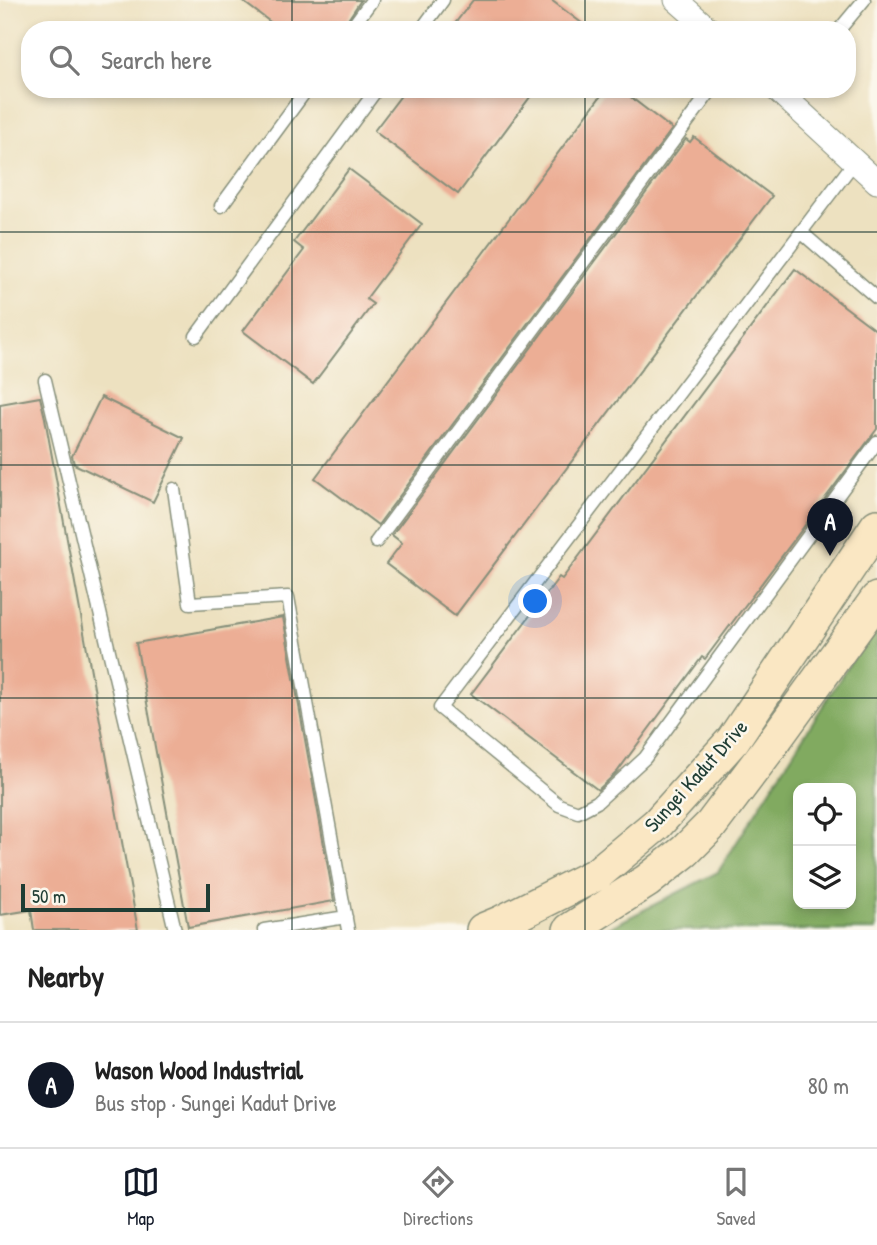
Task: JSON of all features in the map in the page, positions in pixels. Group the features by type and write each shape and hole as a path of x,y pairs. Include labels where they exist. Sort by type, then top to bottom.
{"main road":[{"name":"Sungei Kadut Drive","path":"483,930 597,874 657,824 733,740 877,526"},
{"name":"Sungei Kadut Drive","path":"570,930 647,881 685,851 711,825 877,599"}],"street":[{"path":"676,0 700,21"},
{"path":"789,98 877,182"}],"lane":[{"path":"357,21 372,0"},
{"path":"428,21 443,0"},
{"path":"846,21 863,0"},
{"path":"221,206 300,98"},
{"path":"196,336 370,98"},
{"path":"376,542 705,98"},
{"path":"855,161 440,708 559,806 578,812 597,802 645,758 877,442"},
{"path":"801,232 877,298"},
{"path":"45,380 175,930"},
{"path":"174,489 190,603 288,597 347,924 264,930"}],"green space":[{"path":"877,620 876,930 605,930 718,872"}],"building":[{"path":"241,0 361,0 347,21 269,21"},
{"path":"473,0 551,0 579,21 457,21"},
{"path":"399,98 529,98 458,194 374,131"},
{"path":"599,98 632,98 672,129 378,525 315,478"},
{"path":"694,137 772,196 455,616 386,564 402,543 392,535 686,139 690,142"},
{"path":"349,169 422,224 366,299 373,304 313,384 243,331 304,250 294,242"},
{"path":"795,269 877,331 877,429 705,659 702,657 617,772 598,790 471,694 559,577 562,579"},
{"path":"40,397 138,930 34,930 31,910 0,915 0,404"},
{"path":"101,397 184,438 153,502 74,464 72,456"},
{"path":"283,617 334,901 188,927 136,643"}],"place":[{"name":"Wason Wood Industrial","path":"830,556"}]}
